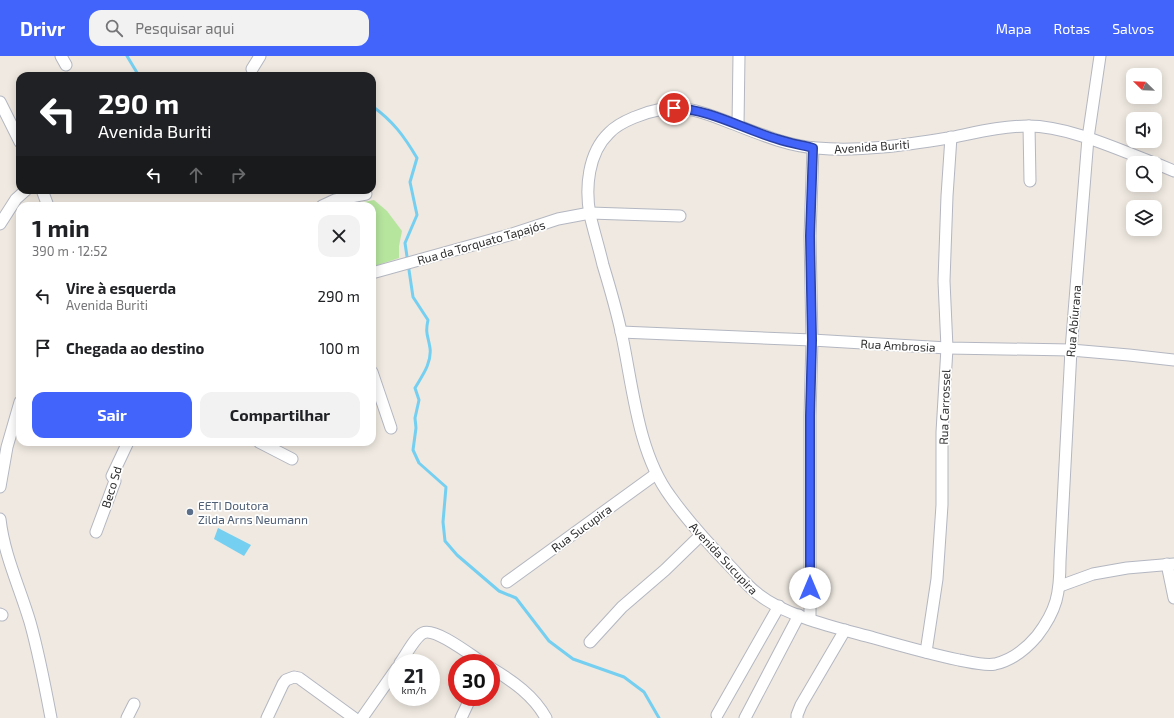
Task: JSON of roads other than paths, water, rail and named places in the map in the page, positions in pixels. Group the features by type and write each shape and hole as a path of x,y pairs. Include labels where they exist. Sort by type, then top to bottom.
{"street":[{"path":"252,69 260,56"},
{"path":"738,56 738,125"},
{"name":"Rua Abíurana","path":"1060,586 1071,350 1088,138 1100,56"},
{"path":"0,102 16,134"},
{"name":"Avenida Buriti","path":"590,213 588,181 591,164 598,147 607,134 624,122 661,109 686,108 778,140 813,148 838,149 893,146 978,132 1029,126 1064,131 1088,138 1136,156"},
{"path":"1029,126 1030,181"},
{"name":"Rua Carrossel","path":"926,652 937,579 942,505 942,432 947,348 944,281 951,137"},
{"path":"810,619 810,416 812,340 810,236 813,148"},
{"name":"Avenida Buriti","path":"1162,166 1174,171"},
{"path":"0,224 16,199 22,194"},
{"path":"331,202 366,194"},
{"name":"Rua da Torquato Tapajós","path":"376,272 403,263 474,245 558,219 590,213 680,216"},
{"name":"Avenida Sucupira","path":"590,213 621,332 646,447 656,474 669,495 701,535 759,595 799,615 845,630 926,652 970,662 992,665 1011,659 1025,649 1046,623 1055,608 1060,586"},
{"name":"Rua Ambrosia","path":"621,332 812,340 947,348 1071,350 1174,360"},
{"path":"376,384 391,428"},
{"path":"0,487 7,447 16,416"},
{"name":"Beco Sd","path":"96,532 115,481 112,476 126,446"},
{"path":"267,446 292,459"},
{"name":"Rua Sucupira","path":"506,582 656,474"},
{"path":"0,519 2,536 30,622 51,718"},
{"path":"590,642 622,607 665,570 701,535"},
{"path":"1060,586 1093,574 1127,568 1170,564 1174,598"},
{"path":"717,715 779,606"},
{"path":"745,718 799,615"},
{"path":"798,718 797,715 801,706 845,630"},
{"path":"406,654 418,638 424,633 433,633 441,636 469,654"},
{"path":"500,674 535,701 546,718"},
{"path":"267,718 283,684 286,680 294,677 299,678 354,718"},
{"path":"362,718 388,681"},
{"path":"128,718 134,704"},
{"path":"461,718 467,706"}],"water":[{"path":"218,528 251,545 244,556 214,539"}],"waterway":[{"path":"127,56 137,72"},
{"path":"376,109 398,129 417,158 410,182 417,215 405,243 413,297 428,320 427,332 430,354 426,369 415,388 419,400 415,418 416,428 413,450 419,463 446,487 443,522 445,541 457,555 499,591 516,598 549,641 573,659 624,677 644,692 659,718"}],"place":[{"name":"EETI Doutora Zilda Arns Neumann","path":"190,512"}]}
